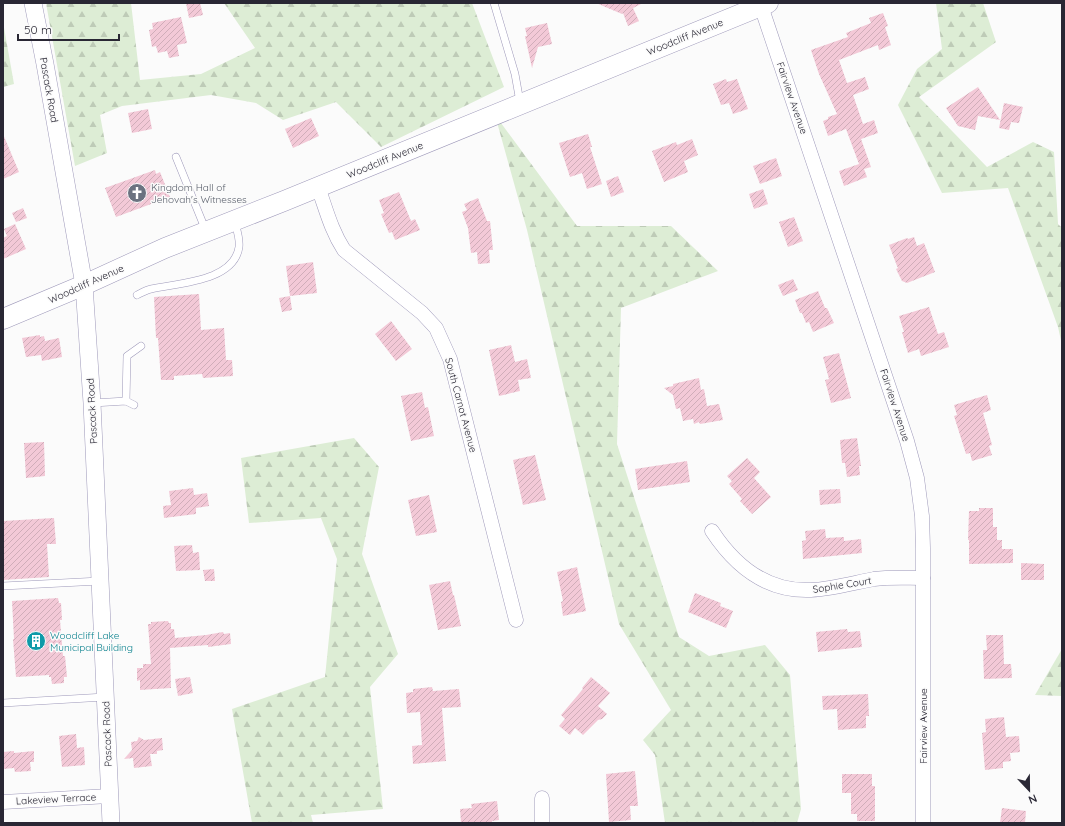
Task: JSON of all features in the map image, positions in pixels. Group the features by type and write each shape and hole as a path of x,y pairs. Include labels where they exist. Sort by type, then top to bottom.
{"main road":[{"name":"Woodcliff Avenue","path":"3,319 84,285 165,248 765,4"}],"street":[{"name":"Pascack Road","path":"33,3 84,285 92,403 111,823"},
{"name":"Fairview Avenue","path":"765,4 907,441 917,478 922,516 923,548 923,823"},
{"name":"South Carnot Avenue","path":"318,187 336,238 344,250 422,313 436,328 450,358 516,620"},
{"name":"Sophie Court","path":"712,531 720,543 744,569 759,579 776,586 793,590 811,590 894,577 923,578"},
{"name":"Lakeview Terrace","path":"3,802 109,796"},
{"path":"542,798 542,823"}],"lane":[{"path":"494,3 515,74 521,104"},
{"path":"176,157 206,232"},
{"path":"137,295 150,289 203,279 225,268 235,258 239,247 234,221"},
{"path":"126,401 127,356 141,346"},
{"path":"92,403 126,401 134,405"},
{"path":"3,586 100,581"},
{"path":"3,703 105,697"}],"green space":[{"path":"46,3 131,3 140,80 201,74 255,48 224,3 472,3 504,87 381,147 336,102 283,120 256,103 211,95 122,106 100,115 107,153 75,166"},
{"path":"936,3 983,3 996,42 919,97 987,167 1033,142 1054,152 1058,224 1062,228 1062,345 1058,327 1008,188 942,193 898,105 917,69 942,49"},
{"path":"3,22 14,84 3,87"},
{"path":"495,115 577,226 671,226 718,271 621,308 617,444 679,637 709,656 765,645 790,675 801,809 797,823 665,823 655,755 643,740 671,710 619,624 527,230"},
{"path":"354,438 379,467 362,554 398,654 370,687 383,809 311,815 313,823 252,823 232,709 325,677 337,559 321,518 249,523 241,458"},
{"path":"1062,649 1062,696 1035,695"}],"building":[{"path":"186,3 200,3 203,15 189,18"},
{"path":"596,3 643,3 633,8 639,21 628,26 623,13 622,14"},
{"path":"883,13 888,26 885,27 891,45 879,50 878,45 839,60 847,83 865,77 869,89 853,95 863,124 874,120 878,133 861,139 871,167 864,169 867,177 844,186 839,171 859,164 846,129 828,136 823,121 828,119 828,117 837,114 819,74 811,50 848,37 846,33 871,23 869,18"},
{"path":"181,17 187,43 177,45 179,56 169,58 167,51 158,53 156,46 152,47 149,30 153,29 152,23"},
{"path":"547,23 552,44 538,47 532,68 525,36 527,36 525,28"},
{"path":"726,79 727,82 737,79 748,109 733,114 729,103 721,105 713,84"},
{"path":"978,87 1000,120 978,116 975,130 958,126 946,108"},
{"path":"1004,103 1023,107 1019,123 1011,122 1009,130 999,128"},
{"path":"148,109 152,129 132,133 128,113"},
{"path":"311,118 319,136 293,148 285,129"},
{"path":"3,134 19,172 3,179"},
{"path":"588,134 592,147 590,147 602,184 587,189 582,173 570,177 559,143"},
{"path":"692,139 698,155 684,161 688,172 664,182 652,151 676,142 677,145"},
{"path":"776,158 782,176 760,184 753,166"},
{"name":"Kingdom Hall of Jehovah's Witnesses","path":"155,170 156,174 160,172 170,197 116,217 105,188"},
{"path":"618,176 624,192 611,197 606,181"},
{"path":"763,189 768,204 754,209 749,194"},
{"path":"399,192 411,221 415,219 420,230 395,240 392,232 389,233 381,214 384,213 379,200"},
{"path":"478,198 487,221 490,221 493,250 489,250 490,263 478,264 477,252 471,253 468,228 462,212 467,210 464,204"},
{"path":"23,208 27,218 16,222 12,213"},
{"path":"794,217 803,241 788,247 779,222"},
{"path":"15,224 26,249 3,259 3,238 7,236 4,229"},
{"path":"914,237 917,246 924,243 935,272 907,283 902,281 896,269 898,268 889,245"},
{"path":"313,262 317,293 290,296 286,266"},
{"path":"793,279 798,290 783,296 778,285"},
{"path":"818,291 825,308 827,308 834,323 813,332 809,322 806,323 802,313 800,313 795,300"},
{"path":"199,294 201,330 224,328 226,360 232,360 233,376 203,378 202,374 174,376 174,380 161,380 158,338 156,338 154,297"},
{"path":"290,296 292,310 282,312 279,298"},
{"path":"929,307 938,334 944,332 949,347 921,356 919,349 908,353 899,316"},
{"path":"391,321 412,349 396,361 375,334"},
{"path":"40,335 40,337 44,336 45,341 59,338 62,357 42,361 41,355 26,357 22,338"},
{"path":"511,345 515,362 527,359 531,378 518,380 520,391 499,396 489,350"},
{"path":"839,353 851,398 831,403 825,380 829,379 823,357"},
{"path":"699,378 701,390 704,389 707,406 719,404 723,420 700,424 699,422 694,424 693,419 683,421 680,408 676,409 673,395 664,388 673,386 673,384"},
{"path":"422,392 425,408 428,407 434,436 411,441 401,396"},
{"path":"987,395 991,410 983,413 992,445 989,446 992,455 972,461 970,453 966,454 954,416 957,415 954,405"},
{"path":"857,438 861,466 859,466 860,475 847,477 845,463 842,463 840,440"},
{"path":"44,442 45,476 26,478 24,443"},
{"path":"535,455 546,500 523,505 513,460"},
{"path":"747,458 760,472 754,478 771,497 752,514 740,501 742,499 729,484 732,481 727,476"},
{"path":"687,461 690,482 638,490 635,469"},
{"path":"193,488 194,495 207,493 209,506 196,508 196,514 164,518 163,506 171,505 169,491"},
{"path":"840,489 841,503 820,505 819,490"},
{"path":"429,495 437,532 416,536 408,500"},
{"path":"979,508 993,508 993,527 997,527 997,540 1002,540 1002,549 1013,549 1013,563 969,564 969,511 979,511"},
{"path":"54,518 56,544 47,544 49,577 3,580 3,521"},
{"path":"825,529 826,538 844,537 844,541 861,539 862,553 803,559 802,541 806,540 805,531"},
{"path":"192,545 193,553 199,552 200,570 176,571 174,546"},
{"path":"1021,563 1044,564 1044,580 1021,580"},
{"path":"577,567 586,611 563,616 561,602 563,601 557,572"},
{"path":"214,569 215,581 205,581 203,570"},
{"path":"450,581 461,626 438,630 429,585"},
{"path":"695,593 721,603 720,606 733,611 726,628 688,612"},
{"name":"Woodcliff Lake Municipal Building","path":"58,598 59,603 61,603 62,620 60,620 63,656 65,656 67,677 64,677 64,683 52,684 51,677 49,677 49,675 16,677 12,601"},
{"path":"168,621 171,623 171,629 174,629 175,638 223,632 224,634 230,633 231,644 208,647 208,645 170,648 171,688 140,690 140,680 137,681 137,668 143,668 143,664 151,664 148,624 151,624 151,622"},
{"path":"847,629 848,632 860,631 862,647 818,652 816,632"},
{"path":"986,635 1003,635 1004,664 1011,664 1012,678 984,679 983,650 987,650"},
{"path":"190,677 193,693 178,696 175,679"},
{"path":"591,677 610,693 598,706 607,714 602,719 598,720 583,735 575,728 570,735 559,726 565,719 561,715"},
{"path":"432,687 433,691 459,689 461,707 442,708 446,761 413,764 412,746 422,745 420,712 407,713 406,693 413,692 413,689"},
{"path":"868,694 869,716 866,716 866,728 838,730 837,709 823,710 822,696"},
{"path":"1004,717 1006,737 1019,736 1020,752 1010,753 1011,761 1003,762 1003,768 985,770 982,733 986,732 985,719"},
{"path":"76,734 77,748 84,747 85,765 62,767 59,736"},
{"path":"139,737 144,740 162,738 163,750 157,751 157,754 150,754 152,766 134,768 133,758 124,759 132,750 131,742 137,741"},
{"path":"14,751 14,753 34,751 34,762 30,762 31,771 15,772 14,768 3,769 3,752"},
{"path":"635,771 638,806 630,806 631,820 609,822 606,774"},
{"path":"842,774 872,774 872,786 875,786 875,821 857,821 857,814 851,814 851,793 842,793"},
{"path":"497,801 499,820 492,821 492,823 461,823 460,809 472,808 471,804"},
{"path":"1002,808 1026,811 1025,823 1000,823"}],"place":[{"name":"Kingdom Hall of Jehovah's Witnesses","path":"137,193"},
{"name":"Woodcliff Lake Municipal Building","path":"36,641"}]}
